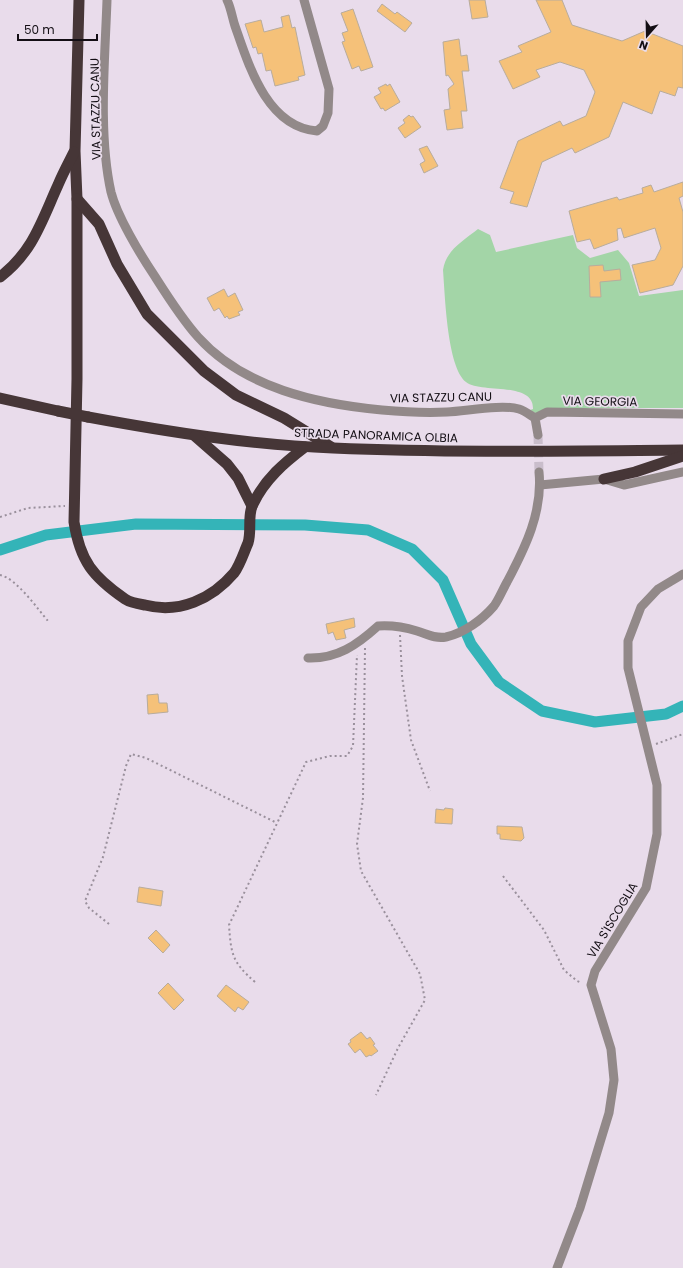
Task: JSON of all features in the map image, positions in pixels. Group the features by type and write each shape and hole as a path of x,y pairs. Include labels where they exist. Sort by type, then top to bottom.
{"highway":[{"path":"79,0 74,151 76,199 77,379 74,522 77,544 86,563 104,585 129,601 158,608 187,606 214,593 235,572 248,541 251,511 265,483 278,468 305,446"},
{"path":"0,277 24,253 42,224 74,151"},
{"path":"76,199 99,224 117,264 147,314 204,371 236,395 284,418 333,448"},
{"name":"STRADA PANORAMICA OLBIA","path":"0,398 88,417 195,436 305,446 333,448 528,452 683,450"},
{"path":"195,436 227,464 238,478 251,511"},
{"path":"604,480 635,472 683,456"}],"street":[{"name":"VIA STAZZU CANU","path":"106,0 105,126 106,153 111,193 124,222 148,266 183,320 199,339 233,368 287,392 352,407 384,410 447,412 506,408 520,409 535,418"},
{"path":"227,0 246,57 268,101 290,122 307,130 317,131 323,126 328,113 330,89 304,0"},
{"name":"VIA GEORGIA","path":"535,418 547,412 683,414"},
{"path":"535,418 538,436"},
{"path":"308,658 326,658 358,644 378,626 400,626 419,631 432,637 445,637 457,633 475,623 495,605 531,533 537,510 540,485 539,472"},
{"path":"540,485 604,480 624,485 683,472"},
{"name":"VIA S'ISCOGLIA","path":"591,985 595,971 646,888 657,834 657,785 628,668 628,641 641,607 658,589 683,574"},
{"path":"557,1268 580,1208 609,1113 614,1080 612,1049 591,985"}],"path":[{"path":"0,517 28,508 74,506"},
{"path":"0,575 6,576 20,587 48,621"},
{"path":"400,626 402,676 411,740 430,790"},
{"path":"365,637 366,709 363,798 357,844 361,871 420,974 425,1000 398,1048 376,1095"},
{"path":"255,982 240,969 231,950 229,925 306,762 330,756 347,756 353,746 358,644"},
{"path":"647,747 683,734"},
{"path":"109,924 89,908 85,901 103,857 126,766 131,754 146,758 277,823"},
{"path":"503,876 544,930 564,970 577,981 591,985"}],"green space":[{"path":"478,229 490,235 496,252 573,235 577,248 590,258 618,250 629,263 639,296 683,290 683,408 591,408 549,413 541,416 530,410 533,409 531,400 525,395 516,391 483,387 466,382 460,374 451,347 446,312 443,270 451,251"}],"building":[{"path":"469,0 485,0 488,17 472,19"},
{"path":"536,0 562,0 572,25 622,41 645,31 683,46 683,88 678,87 675,96 660,91 652,114 623,102 609,137 575,153 572,148 542,162 527,207 510,203 514,192 500,188 518,141 560,121 563,126 586,116 595,92 584,70 560,62 536,70 540,77 513,89 499,61 522,52 518,46 551,32"},
{"path":"382,4 395,14 397,12 412,23 405,32 377,11"},
{"path":"353,9 373,67 361,71 359,66 352,69 342,42 345,41 342,33 348,31 341,13"},
{"path":"289,15 292,28 295,27 305,75 298,77 299,80 275,86 271,70 266,71 262,53 258,54 256,47 253,48 245,24 261,20 264,32 283,27 281,17"},
{"path":"459,39 461,56 467,55 469,71 462,71 467,111 461,111 463,128 447,130 444,110 450,109 448,89 454,84 448,75 446,76 443,42"},
{"path":"386,84 387,86 390,84 400,102 385,111 383,108 381,109 374,97 381,93 378,88"},
{"path":"409,115 411,117 413,116 421,127 405,138 398,128 405,123 403,120"},
{"path":"427,146 438,166 424,173 420,164 425,161 419,149"},
{"path":"683,182 683,196 679,198 683,212 683,266 673,285 640,293 632,265 655,260 661,248 655,228 624,238 621,228 617,229 618,240 594,249 590,239 577,242 569,211 617,197 619,200 643,193 642,188 651,185 654,192"},
{"path":"603,265 604,271 620,269 621,280 600,282 601,297 590,297 589,266"},
{"path":"224,289 228,297 235,293 243,310 238,312 240,315 229,319 227,316 225,318 219,308 214,311 207,298"},
{"path":"354,618 355,627 344,630 346,638 336,640 333,632 328,634 326,624"},
{"path":"158,694 159,703 167,703 168,712 148,714 147,695"},
{"path":"445,808 453,809 452,824 435,823 436,809 444,810"},
{"path":"497,826 522,827 524,838 521,841 500,839 500,834 497,834"},
{"path":"139,887 163,891 161,906 137,902"},
{"path":"156,930 170,945 163,953 148,938"},
{"path":"168,983 184,1000 174,1010 158,993"},
{"path":"226,985 249,1002 243,1010 238,1007 235,1012 217,996"},
{"path":"361,1032 367,1039 370,1037 375,1044 373,1045 378,1051 371,1056 366,1057 360,1049 355,1053 348,1044 351,1042 350,1040"}],"waterway":[{"path":"0,550 46,535 136,524 305,525 368,530 412,549 443,580 471,644 499,682 542,711 595,722 666,714 683,706"}],"tunnel":[{"path":"538,435 539,472"}]}
